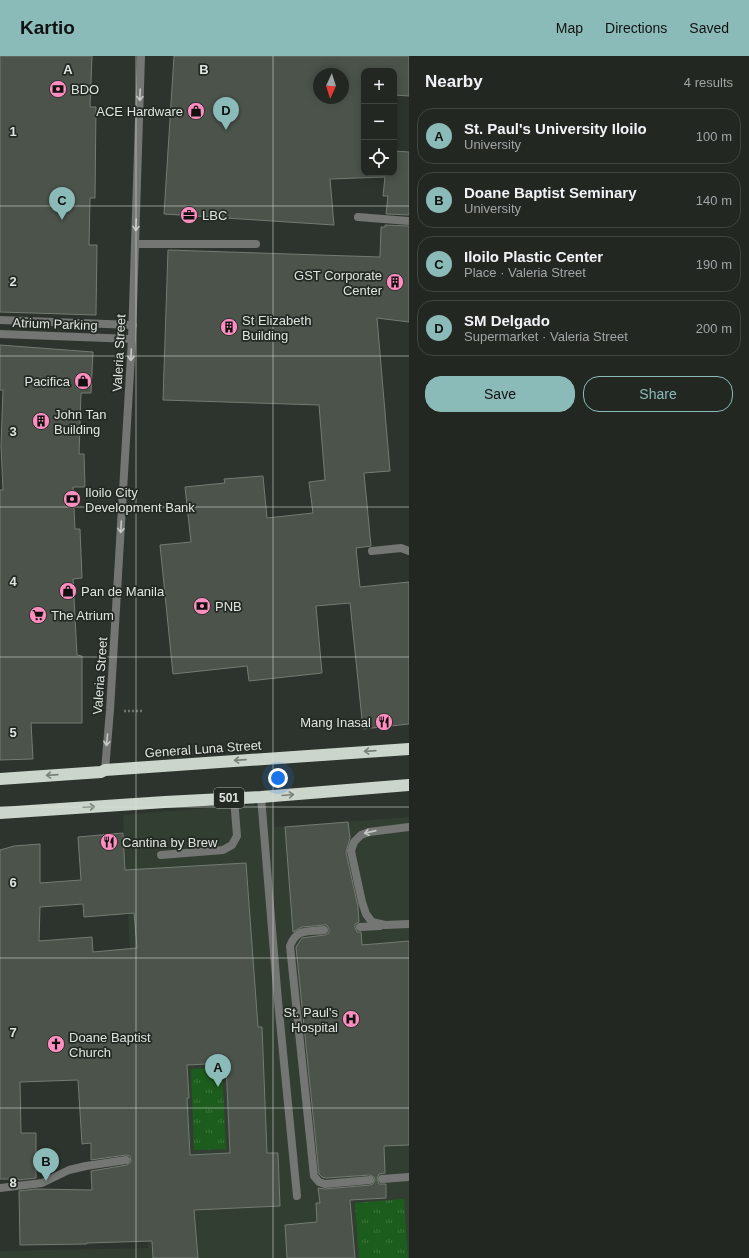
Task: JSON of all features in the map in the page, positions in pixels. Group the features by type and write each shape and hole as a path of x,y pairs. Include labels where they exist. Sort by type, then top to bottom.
{"highway":[{"name":"General Luna Street","path":"0,779 101,772 105,770 409,749"},
{"name":"501","path":"0,813 261,797 409,785"}],"street":[{"name":"Valeria Street","path":"105,770 110,710 133,325 141,56"},
{"path":"358,217 409,221"},
{"path":"136,244 256,244"},
{"path":"0,320 133,325"},
{"name":"Atrium Parking","path":"0,334 132,339"},
{"path":"372,551 401,548 409,551"},
{"path":"261,797 277,993 297,1196"},
{"path":"161,855 223,850 232,845 237,836 234,798"},
{"path":"385,925 372,922 366,914 362,902 352,851 353,846 354,842 361,835 369,832 409,828"},
{"path":"360,927 409,924"},
{"path":"324,930 301,932 296,935 290,946 314,1176 319,1182 325,1184 370,1180"},
{"path":"0,1188 42,1183 69,1170 126,1160"},
{"path":"382,1179 409,1177"}],"shaded area":[{"path":"273,803 275,827 409,817 409,1258 0,1258 0,1251 148,1248 140,1144 123,815"}],"green space":[{"path":"222,1068 226,1149 194,1150 191,1069"},
{"path":"404,1199 408,1258 359,1258 355,1203"}],"building":[{"path":"0,56 92,56 90,107 96,107 95,198 90,198 89,245 97,245 96,315 0,312"},
{"path":"174,56 409,56 409,96 397,95 397,68 361,68 361,176 397,176 397,151 409,152 409,215 386,214 388,196 383,196 385,177 330,179 334,225 164,214"},
{"path":"385,225 409,226 409,322 377,318 390,471 364,473 371,546 356,548 360,587 409,582 409,724 363,729 350,603 316,606 322,673 249,681 247,666 173,674 160,545 191,542 185,487 225,483 224,479 263,476 267,518 313,513 309,482 325,480 319,405 163,400 168,250 380,257 381,227 385,227"},
{"path":"0,345 93,352 91,393 81,393 79,454 84,454 85,487 73,487 75,529 80,529 82,578 73,579 77,655 82,656 82,723 31,723 33,759 0,760 0,490 3,490 1,446 3,390 0,390"},
{"name":"St. Paul's Hospital","path":"348,822 350,838 346,852 358,907 359,922 355,924 355,928 357,932 361,932 362,945 409,941 409,1145 384,1146 385,1173 379,1174 377,1179 379,1184 386,1184 386,1198 350,1200 355,1258 287,1258 285,1225 317,1222 316,1203 320,1203 318,1188 325,1189 370,1185 373,1184 375,1180 374,1177 370,1175 326,1178 319,1174 296,947 302,938 325,935 329,933 329,929 327,925 324,925 302,927 293,932 285,827"},
{"path":"123,833 125,870 246,863 258,1027 262,1027 267,1153 278,1153 280,1206 194,1210 198,1258 153,1258 152,1241 20,1245 19,1191 36,1189 92,1190 91,1171 127,1165 131,1162 130,1156 126,1155 91,1160 91,1143 82,1144 78,1080 20,1082 21,1133 36,1133 36,1178 19,1180 0,1179 0,850 14,846 40,844 40,883 81,880 78,837","holes":["83,904 84,917 134,913 137,948 93,952 92,937 39,941 40,907","226,1063 230,1153 190,1155 187,1065"]}],"place":[{"name":"BDO","path":"58,89"},
{"name":"ACE Hardware","path":"196,111"},
{"name":"SM Delgado","path":"226,130"},
{"name":"LBC","path":"189,215"},
{"name":"Iloilo Plastic Center","path":"62,220"},
{"name":"GST Corporate Center","path":"395,282"},
{"name":"St Elizabeth Building","path":"229,327"},
{"name":"Pacifica","path":"83,381"},
{"name":"John Tan Building","path":"41,421"},
{"name":"Iloilo City Development Bank","path":"72,499"},
{"name":"Pan de Manila","path":"68,591"},
{"name":"PNB","path":"202,606"},
{"name":"The Atrium","path":"38,615"},
{"name":"Mang Inasal","path":"384,722"},
{"name":"Cantina by Brew","path":"109,842"},
{"name":"St. Paul's Hospital","path":"351,1019"},
{"name":"Doane Baptist Church","path":"56,1044"},
{"name":"St. Paul's University Iloilo","path":"218,1087"},
{"name":"Doane Baptist Seminary","path":"46,1181"}]}
